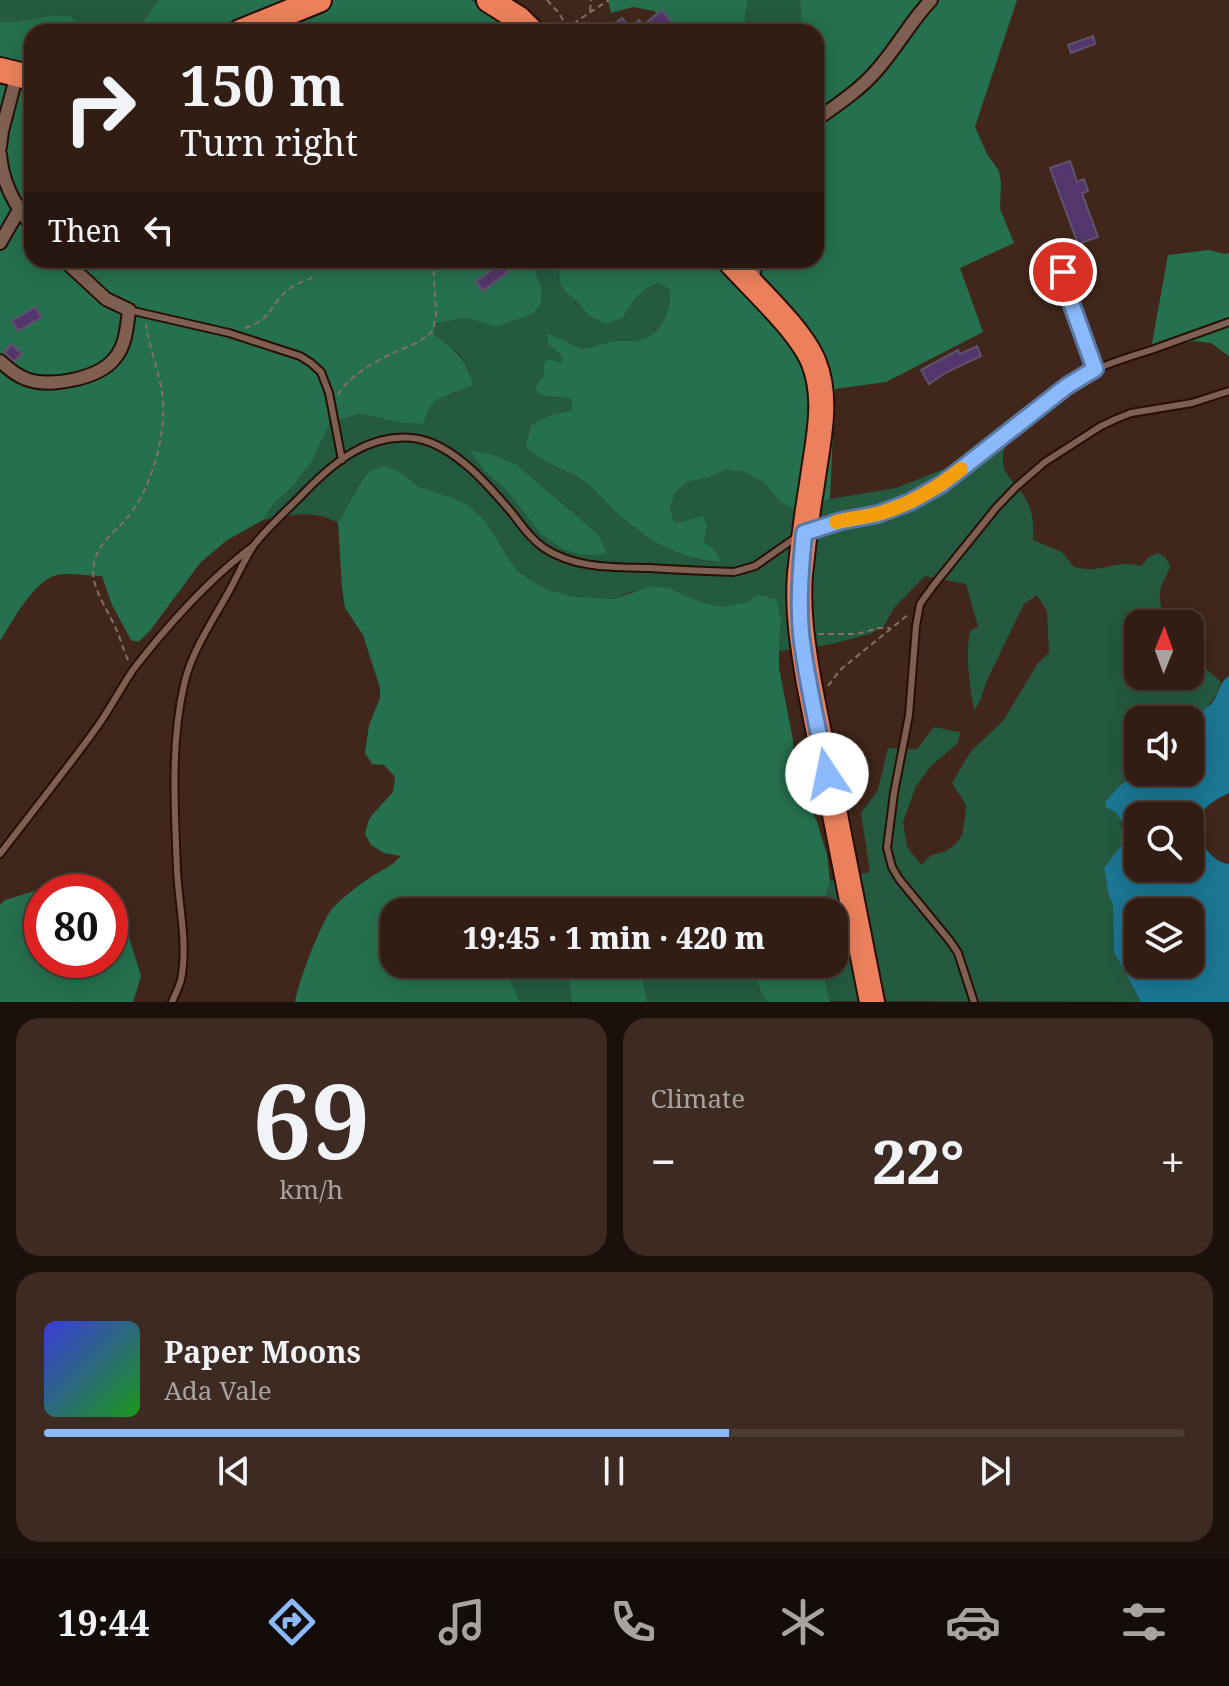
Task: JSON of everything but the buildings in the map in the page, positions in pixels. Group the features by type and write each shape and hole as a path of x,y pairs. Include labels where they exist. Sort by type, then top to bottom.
{"highway":[{"path":"260,24 319,0"},
{"path":"489,0 524,24"},
{"path":"736,268 808,350 818,376 820,429 804,533 800,578 801,631 872,1002"}],"street":[{"path":"824,114 875,73 931,0"},
{"path":"0,147 16,74"},
{"path":"0,154 5,181 24,216"},
{"path":"0,243 19,210"},
{"path":"0,361 28,380 42,382 70,380 96,372 115,360 125,338 129,310 106,299 73,268"},
{"path":"751,285 755,268"}],"lane":[{"path":"1057,246 1069,297 1095,369"},
{"path":"129,310 229,333 300,356 311,363 326,382 342,460"},
{"path":"0,854 97,726 152,646 210,583 255,544 310,486 367,444 402,437 422,440 442,448 464,463 490,488 534,541 561,557 591,566 734,572 755,566 804,533 841,521 878,514 934,489 1067,386 1095,369 1229,322"},
{"path":"974,1002 958,953 899,879 887,848 909,715 920,604 1002,502 1045,462 1101,426 1131,413 1192,403 1229,391"},
{"path":"172,1002 181,982 183,964 175,797 176,745 184,683 193,658 255,544"}],"path":[{"path":"547,0 566,24"},
{"path":"590,12 591,0"},
{"path":"574,24 609,0"},
{"path":"333,411 340,391 356,377 433,330 436,314 433,268"},
{"path":"229,333 260,323 286,291 317,276"},
{"path":"132,673 118,633 94,583 93,569 100,546 142,497 152,473 163,422 162,390 147,332 146,315"},
{"path":"815,712 831,679 920,604"},
{"path":"801,631 832,635 890,628"}],"green space":[{"path":"0,0 159,0 139,24 80,24 70,16 52,15 0,22"},
{"path":"159,0 471,0 513,24 138,24"},
{"path":"608,0 748,0 747,24 671,24 654,11 633,7 611,13"},
{"path":"748,0 800,0 802,24 747,24"},
{"path":"800,0 1017,0 975,127 999,171 1000,209 1014,243 960,268 983,332 886,382 835,389 830,499 807,508 792,508 780,502 763,482 745,472 726,470 687,482 675,493 670,509 674,522 703,516 707,527 704,542 714,549 721,562 708,561 682,554 646,536 585,482 544,461 525,446 531,425 550,415 572,410 571,398 540,395 535,387 544,376 543,365 547,359 562,363 561,355 548,344 547,333 583,349 614,341 640,340 660,327 669,305 670,289 659,283 638,296 623,318 605,324 587,314 565,292 557,268 824,268 824,24 802,24"},
{"path":"52,15 70,16 80,24 24,24 24,268 534,268 541,287 541,304 533,314 496,327 467,318 434,324 434,334 463,361 473,385 436,400 423,424 361,414 330,422 312,461 291,488 274,503 263,520 227,540 200,563 149,632 138,642 131,640 112,605 102,576 68,574 48,578 40,585 24,603 0,641 0,22"},
{"path":"1209,250 1229,253 1229,356 1211,343 1193,341 1150,354 1168,255"},
{"path":"534,268 557,268 565,292 587,314 623,318 647,289 660,283 670,288 664,320 648,337 583,349 563,340 562,364 543,365 544,376 557,396 571,398 572,410 550,415 531,425 525,446 544,461 585,482 634,528 682,555 720,562 714,549 704,542 707,527 684,521 673,522 670,509 675,493 687,482 726,470 746,472 763,482 780,502 792,508 806,508 830,499 896,488 1005,445 1004,469 1029,507 1033,540 1062,552 1074,567 1084,569 1122,564 1141,566 1158,553 1165,557 1170,565 1161,588 1162,610 1124,610 1124,690 1204,690 1204,667 1221,682 1204,710 1204,706 1124,706 1124,784 1113,795 1122,828 1122,841 1104,868 1113,905 1114,952 1124,971 1124,978 1128,978 1141,1002 828,1001 825,983 827,978 848,978 848,898 825,898 830,881 870,872 861,813 878,790 888,748 917,749 934,727 960,732 958,743 932,765 916,786 903,822 907,847 921,865 931,855 955,845 962,835 966,805 952,783 971,751 1003,721 1038,663 1049,653 1047,611 1037,595 1024,604 974,711 968,652 970,631 978,627 966,584 925,576 894,608 884,626 870,634 828,645 779,651 779,641 758,595 746,602 722,607 671,589 631,592 614,599 571,596 546,589 518,572 499,542 437,494 419,487 400,472 369,471 338,523 311,515 263,520 274,503 291,488 330,422 361,414 398,422 428,410 436,399 455,393 470,372 460,355 434,334 434,324 467,318 496,327 533,314 541,304 541,287","holes":["470,451 493,455 516,464 599,535 606,554 509,493 484,470"]},
{"path":"469,450 516,464 599,535 607,554 582,555 563,549 541,534"},
{"path":"384,466 400,472 419,487 469,506 485,521 518,572 546,589 571,596 614,599 652,586 671,589 722,607 746,602 758,595 776,599 781,621 779,668 793,740 791,775 794,792 809,804 827,855 830,881 825,898 380,898 380,978 509,978 520,1002 295,1002 310,954 332,909 356,887 401,856 384,853 371,845 365,834 372,815 393,792 395,777 384,765 372,764 365,753 380,688 363,635 345,608 342,587 338,523 369,471"},
{"path":"24,894 24,978 128,978 128,934 141,976 133,1002 0,1002 0,905 5,900"},
{"path":"509,978 568,978 572,1002 520,1002"},
{"path":"568,978 644,978 647,1002 572,1002"},
{"path":"644,978 756,978 767,1002 647,1002"},
{"path":"756,978 827,978 825,983 830,1002 767,1002"}],"water":[{"path":"1229,676 1229,793 1204,810 1204,802 1124,802 1124,882 1204,882 1204,845 1215,858 1229,864 1229,1002 1141,1002 1128,978 1204,978 1204,898 1124,898 1124,971 1114,952 1113,905 1104,868 1121,846 1122,823 1116,812 1105,807 1106,801 1124,783 1124,786 1204,786 1204,710 1212,703"}],"slow traffic":[{"path":"836,522 878,514 910,502 961,469"}],"route":[{"path":"827,774 801,631 800,578 804,533 841,521 878,514 925,494 1067,386 1095,369 1063,272"}]}
